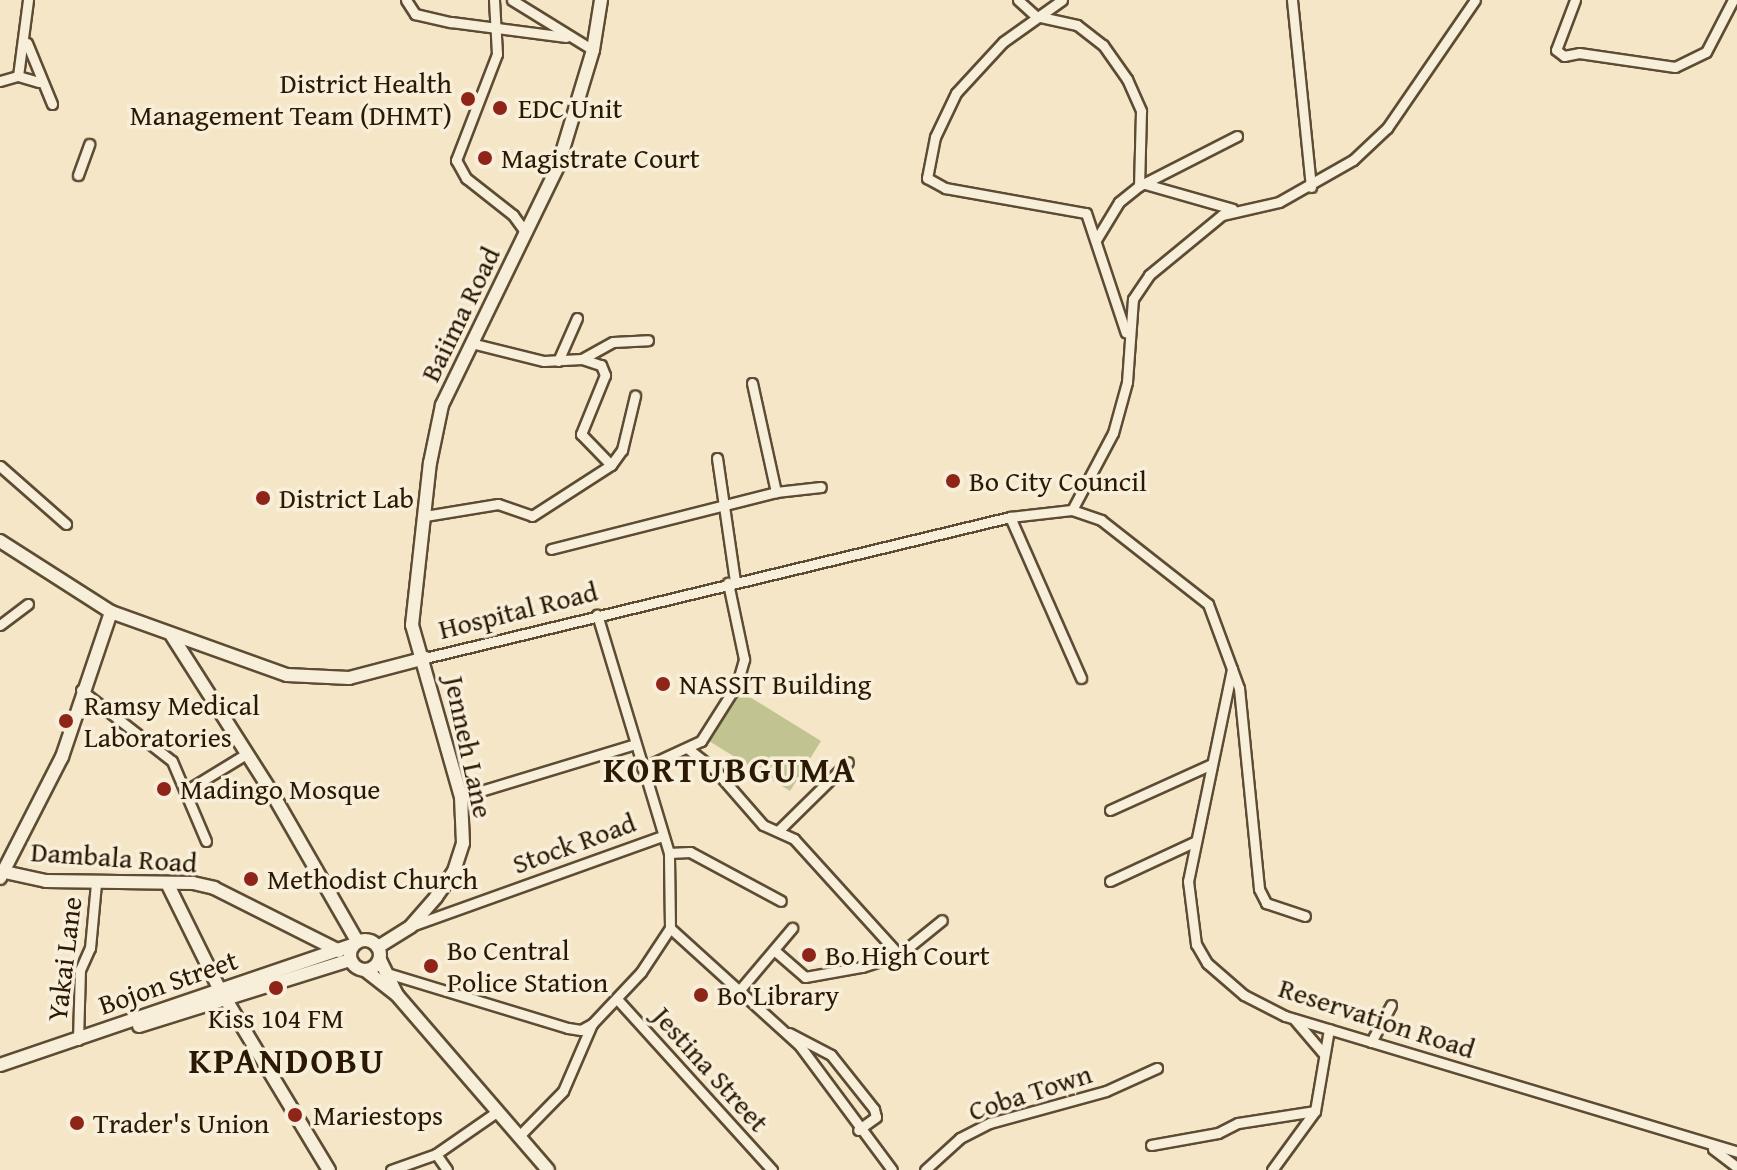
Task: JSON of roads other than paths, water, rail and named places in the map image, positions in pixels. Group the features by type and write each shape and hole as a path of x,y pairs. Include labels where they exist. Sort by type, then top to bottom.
{"street":[{"path":"18,76 26,40 28,0"},
{"path":"406,0 415,14 566,37"},
{"path":"494,0 497,54 456,160 466,178 513,215 526,233"},
{"path":"512,0 566,37 593,50"},
{"name":"Baiima Road","path":"425,658 412,625 442,405 558,166 593,50 601,0"},
{"path":"1018,0 1036,16 1077,25 1103,45 1127,79 1141,111 1142,185"},
{"path":"1062,0 1003,42 956,93 935,137 927,178 945,188 1086,213 1128,338"},
{"path":"1292,0 1311,187"},
{"path":"1142,185 1233,209 1279,202 1311,187 1353,160 1387,128 1475,0"},
{"path":"1575,0 1556,50 1564,56 1579,53 1675,67 1706,52 1733,0"},
{"path":"26,40 39,82 52,104"},
{"path":"0,81 18,76 39,82"},
{"path":"1096,240 1119,202 1142,185 1237,136"},
{"path":"78,175 89,144"},
{"path":"1233,209 1170,253 1149,275 1133,299 1127,382 1113,433 1072,510 1101,520 1208,604 1239,688 1259,889 1266,903 1305,916"},
{"path":"558,361 577,318"},
{"path":"582,359 613,342 648,340"},
{"path":"471,343 558,361 595,360 605,375 581,434 611,465"},
{"path":"752,383 776,492"},
{"path":"425,516 498,504 532,516 611,465 622,450 635,396"},
{"path":"642,768 701,741 722,715 744,659 731,582 717,458"},
{"path":"0,466 66,524"},
{"path":"551,549 776,492 821,487"},
{"name":"Hospital Road","path":"0,541 111,612 287,675 324,680 1010,517 1072,510"},
{"path":"1010,517 1081,678"},
{"path":"0,625 28,604"},
{"path":"1,873 53,778 81,690 111,612"},
{"path":"519,1136 563,1091 592,1024 617,999 670,928 669,853 597,615"},
{"path":"172,636 246,754 355,943 370,940 397,995"},
{"name":"Jenneh Lane","path":"411,926 459,861 461,797 425,658"},
{"name":"Reservation Road","path":"1232,669 1188,881 1202,953 1244,995 1293,1018 1711,1147 1737,1152"},
{"path":"81,690 172,761 187,790 206,841"},
{"path":"461,797 635,744"},
{"path":"687,748 715,770 763,825 794,839 899,955"},
{"path":"187,790 246,754"},
{"path":"778,831 848,762"},
{"path":"1110,810 1212,764"},
{"name":"Stock Road","path":"411,926 662,836"},
{"path":"1110,881 1196,841"},
{"path":"669,853 690,852 781,901"},
{"name":"Dambala Road","path":"1,873 96,883 167,883 214,888 365,970"},
{"name":"Yakai Lane","path":"78,1040 80,970 90,948 96,883"},
{"path":"167,883 222,992 329,1170"},
{"path":"774,950 805,977 899,955 942,920"},
{"path":"411,926 379,953 365,970 397,995 548,1170"},
{"path":"670,928 800,1046 858,1130 892,1170"},
{"path":"738,992 792,928"},
{"name":"Bojon Street","path":"0,1065 339,957 355,943"},
{"path":"387,973 568,1028 581,1030 592,1024"},
{"name":"Bojon Street","path":"0,1073 222,992"},
{"name":"Jestina Street","path":"617,999 772,1170"},
{"path":"1371,1042 1391,1005"},
{"path":"1293,1018 1323,1053"},
{"path":"568,1028 580,1046"},
{"path":"779,1028 831,1055 853,1082 876,1117 858,1130"},
{"path":"1272,1170 1315,1111 1329,1029"},
{"name":"Coba Town","path":"925,1170 960,1138 990,1123 1106,1091 1157,1068"},
{"path":"391,1170 436,1154 498,1111"},
{"path":"1151,1145 1315,1111"},
{"path":"1711,1147 1737,1167"},
{"path":"436,1154 447,1170"}],"place":[{"name":"District Health Management Team (DHMT)","path":"468,99"},
{"name":"EDC Unit","path":"500,108"},
{"name":"Magistrate Court","path":"485,158"},
{"name":"Bo City Council","path":"953,481"},
{"name":"District Lab","path":"263,498"},
{"name":"NASSIT Building","path":"663,684"},
{"name":"Ramsy Medical Laboratories","path":"66,721"},
{"name":"Madingo Mosque","path":"164,789"},
{"name":"Methodist Church","path":"251,879"},
{"name":"Bo High Court","path":"809,955"},
{"name":"Bo Central Police Station","path":"431,966"},
{"name":"Kiss 104 FM","path":"276,988"},
{"name":"Bo Library","path":"701,995"},
{"name":"Mariestops","path":"295,1115"},
{"name":"Trader's Union","path":"77,1123"}],"district":[{"name":"KORTUBGUMA","path":"730,769"},
{"name":"KPANDOBU","path":"287,1060"}]}
